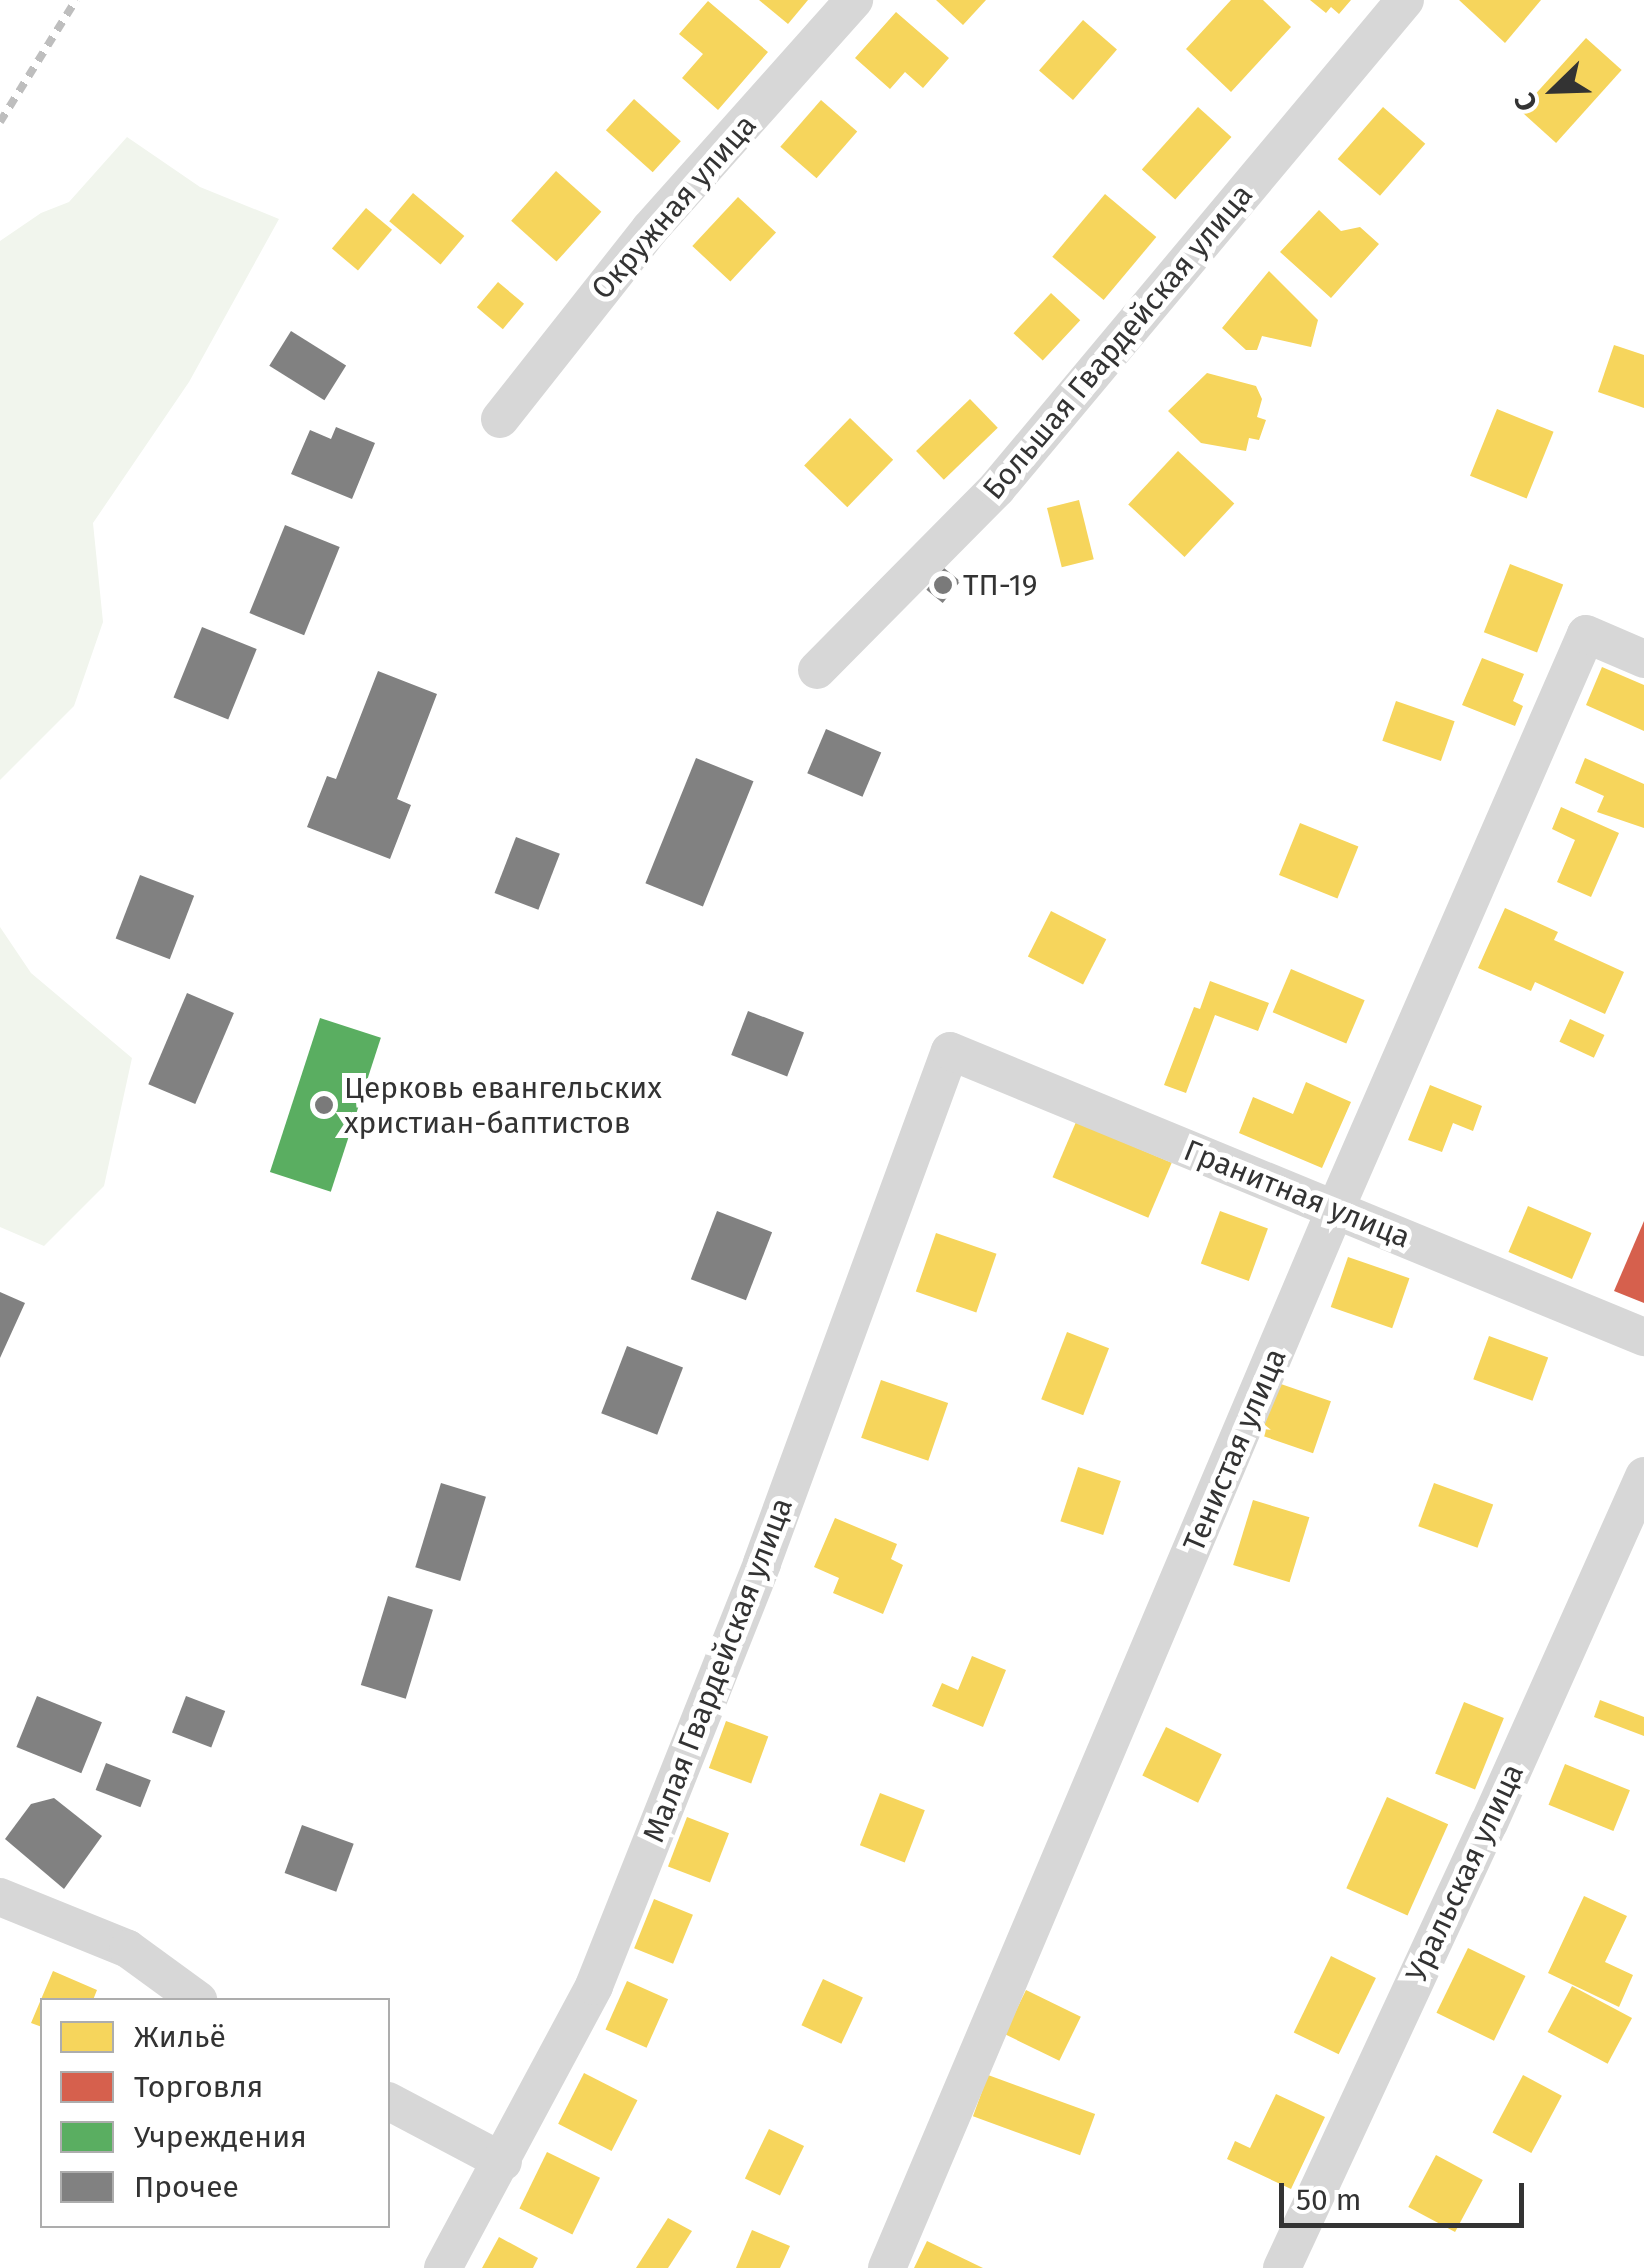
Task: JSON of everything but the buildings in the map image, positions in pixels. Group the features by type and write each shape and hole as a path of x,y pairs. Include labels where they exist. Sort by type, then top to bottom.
{"street":[{"name":"Окружная улица","path":"500,419 650,229 854,0"},
{"name":"Большая Гвардейская улица","path":"817,670 997,488 1405,0"},
{"name":"Тенистая улица","path":"887,2268 1336,1210 1586,634 1644,659"},
{"name":"Гранитная улица","path":"950,1051 1644,1337"},
{"name":"Малая Гвардейская улица","path":"442,2268 503,2162 594,1986 762,1563 950,1051"},
{"name":"Уральская улица","path":"1282,2268 1489,1823 1644,1476"},
{"path":"0,1898 128,1949 195,1998"},
{"path":"390,2103 503,2162"}],"shaded area":[{"path":"127,137 200,187 279,219 189,382 93,523 103,622 74,706 0,780 0,241 41,213 69,202"},
{"path":"0,927 31,973 132,1058 104,1186 44,1246 0,1227"}],"railway":[{"path":"0,122 76,0"}],"place":[{"name":"ТП-19","path":"943,585"},
{"name":"Церковь евангельских христиан-баптистов","path":"324,1105"}]}
